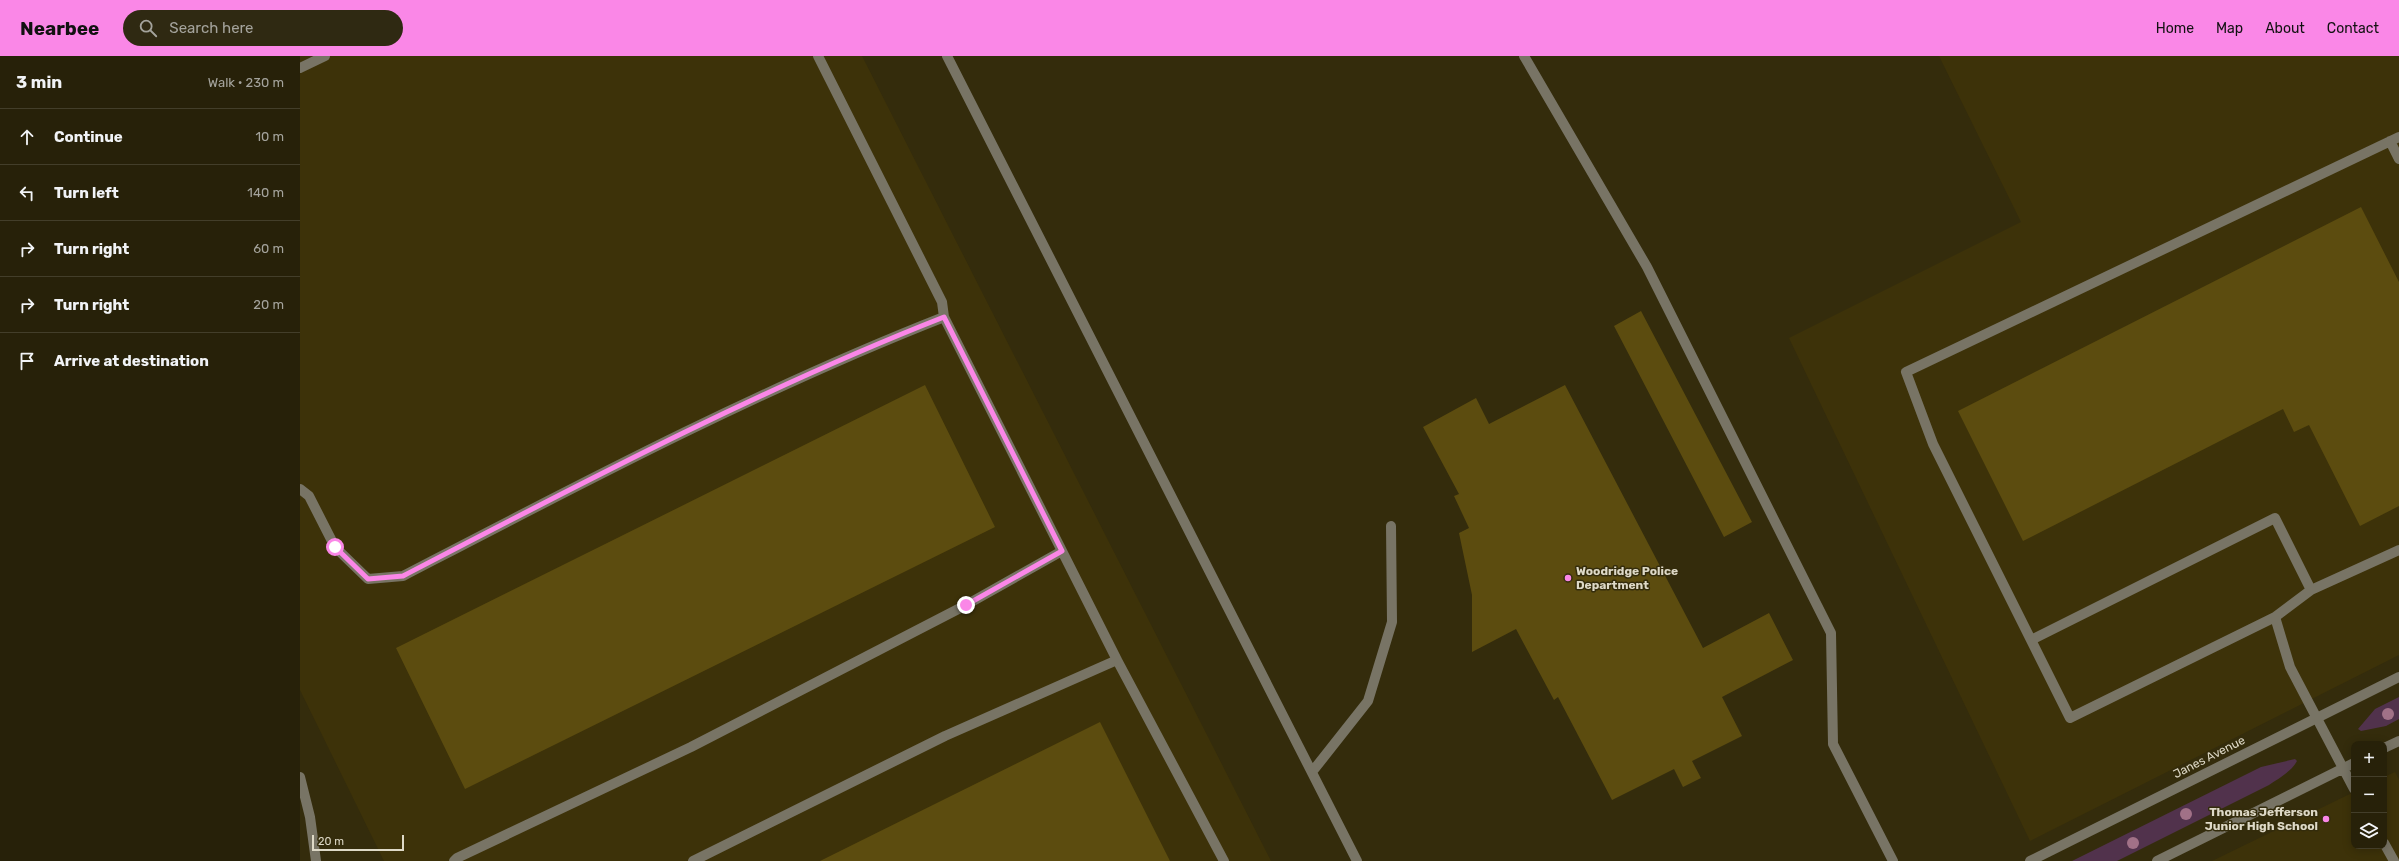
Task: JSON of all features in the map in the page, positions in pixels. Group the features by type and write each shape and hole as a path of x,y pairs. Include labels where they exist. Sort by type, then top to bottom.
{"street":[{"path":"300,68 325,56"},
{"path":"818,56 942,302 944,317 1062,551 1117,660 1224,861"},
{"path":"947,56 1357,861"},
{"path":"1524,56 1647,267 1831,633 1833,744 1893,861"},
{"path":"2399,159 2394,139 1906,372 1933,444 2070,718 2275,617 2311,590 2399,550"},
{"path":"300,489 309,496 335,547 368,579 403,576 625,462 868,347 944,317"},
{"path":"2031,640 2275,518 2311,590"},
{"path":"1312,772 1368,701 1392,622 1391,526"},
{"path":"454,861 457,858 691,747 966,605 1062,551"},
{"path":"2275,617 2290,668 2351,783"},
{"path":"693,861 945,736 1117,660"},
{"name":"Janes Avenue","path":"2030,861 2399,677"},
{"path":"2387,747 2399,741"},
{"path":"2157,861 2351,764"},
{"path":"300,777 310,817 316,861"},
{"path":"2387,848 2394,861"}],"shaded area":[{"path":"300,56 862,56 1271,861 384,861 300,690"},
{"path":"1939,56 2399,56 2399,655 2030,841 1789,338 2021,222"},
{"path":"2399,697 2399,719 2386,726 2361,731 2358,729 2375,709"},
{"path":"2295,759 2297,761 2292,768 2269,785 2117,861 2072,861 2261,767"},
{"name":"Thomas Jefferson Junior High School","path":"2395,772 2399,780 2399,861 2212,861 2351,793 2351,849 2387,849 2387,776"}],"building":[{"path":"2361,207 2399,282 2399,506 2360,526 2309,425 2294,432 2283,409 2023,541 1958,411"},
{"path":"1641,311 1752,522 1724,537 1614,326"},
{"path":"925,385 995,527 465,789 396,648"},
{"name":"Woodridge Police Department","path":"1565,385 1703,648 1769,613 1793,660 1722,697 1742,736 1692,761 1701,778 1683,787 1674,769 1612,800 1558,697 1554,700 1516,629 1472,652 1472,595 1459,533 1469,528 1454,496 1459,494 1423,427 1476,398 1489,424"},
{"path":"1100,722 1170,861 820,861"}],"place":[{"name":"Woodridge Police Department","path":"1568,578"},
{"name":"Thomas Jefferson Junior High School","path":"2326,819"}],"route":[{"path":"335,547 368,579 403,576 618,465 868,347 944,317 1062,551 966,605"}]}
